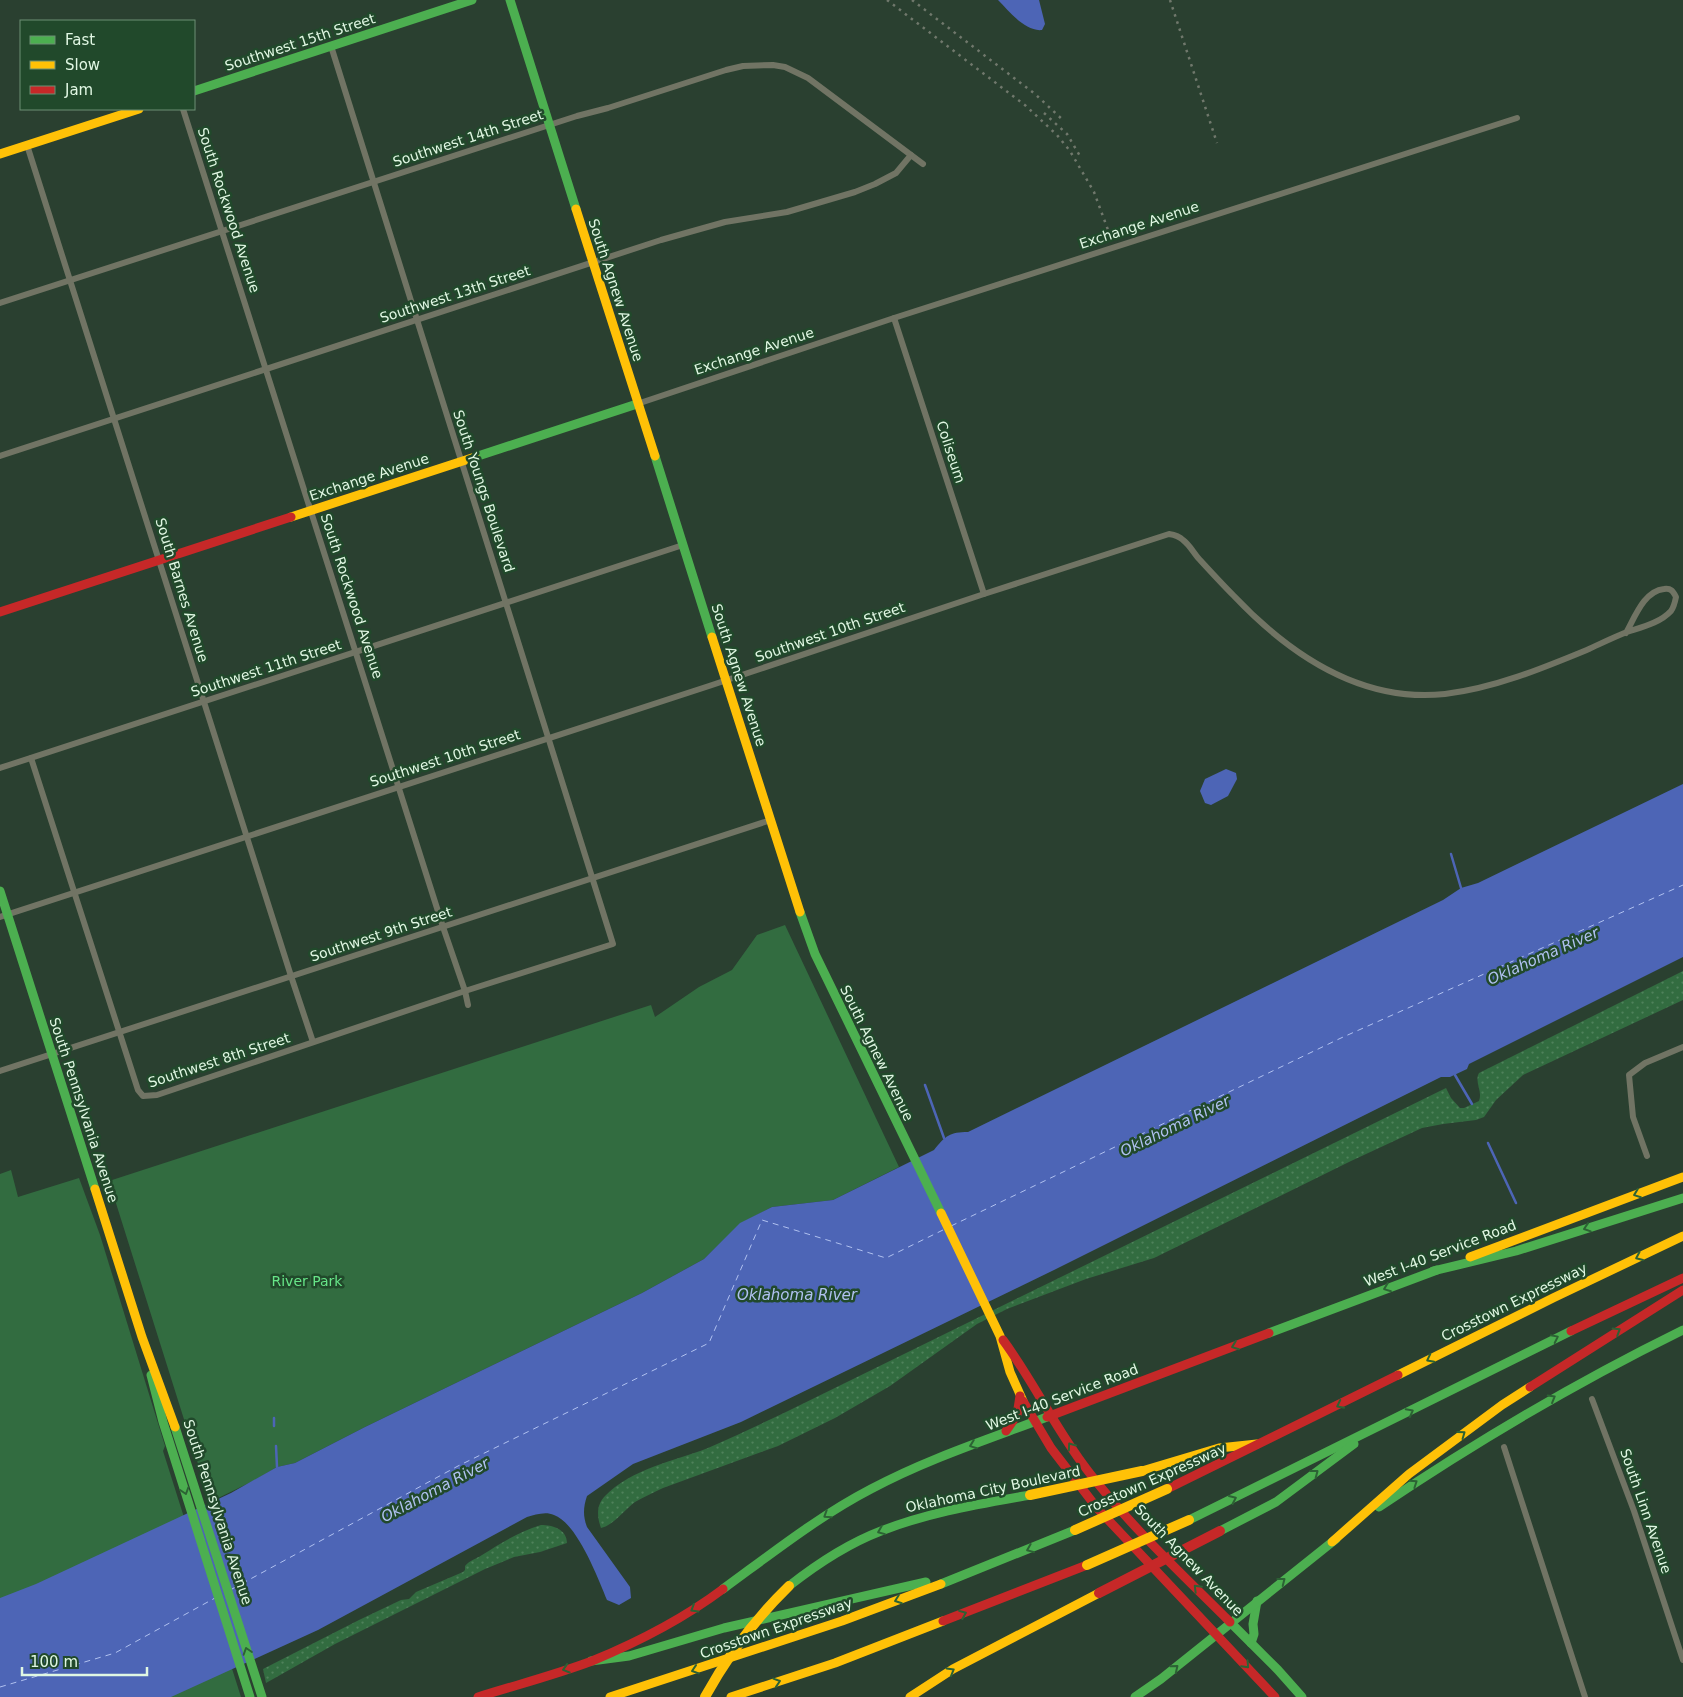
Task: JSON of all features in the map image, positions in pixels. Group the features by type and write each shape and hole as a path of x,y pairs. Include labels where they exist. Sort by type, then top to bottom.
{"main road":[{"name":"Southwest 15th Street","path":"195,91 472,0"},
{"name":"South Agnew Avenue","path":"510,0 798,908 815,954 1000,1336 1022,1366 1051,1415 1088,1471 1113,1501 1302,1697"},
{"path":"0,154 136,110"},
{"name":"Exchange Avenue","path":"0,612 637,404"},
{"name":"South Pennsylvania Avenue","path":"0,891 4,916 52,1054 142,1337 180,1439 262,1697"},
{"name":"West I-40 Service Road","path":"478,1697 591,1661 625,1647 689,1612 810,1526 872,1488 939,1458 1683,1177"},
{"path":"1433,1271 1516,1251 1683,1198"},
{"name":"Crosstown Expressway","path":"610,1697 842,1621 977,1570 1075,1530 1266,1442 1537,1305 1683,1236"},
{"path":"731,1697 835,1663 1087,1565 1189,1520 1367,1434 1495,1367 1683,1278"},
{"path":"1332,1542 1409,1474 1502,1405 1683,1290"},
{"path":"1135,1697 1161,1679 1332,1542 1417,1481 1512,1421 1595,1374 1683,1330"},
{"name":"South Agnew Avenue","path":"1000,1336 1010,1372 1020,1396 1051,1448 1097,1508 1275,1697"},
{"name":"South Pennsylvania Avenue","path":"142,1337 170,1444 250,1697"},
{"path":"1005,1433 1017,1416 1020,1396"},
{"path":"910,1697 952,1670 1276,1502 1367,1434"},
{"name":"Oklahoma City Boulevard","path":"705,1697 736,1645 760,1615 789,1586 838,1552 882,1530 934,1514 1142,1471 1219,1448 1266,1442"},
{"path":"591,1661 629,1656 724,1628 977,1570"},
{"path":"1251,1643 1257,1601"}],"street":[{"name":"South Youngs Boulevard","path":"331,46 613,944"},
{"name":"Southwest 14th Street","path":"0,303 372,181 743,66 773,64 785,67 808,78 923,164"},
{"name":"South Rockwood Avenue","path":"184,110 468,1005"},
{"name":"Exchange Avenue","path":"637,404 894,318 1517,118"},
{"name":"South Barnes Avenue","path":"27,145 313,1042"},
{"name":"Southwest 13th Street","path":"0,456 717,224 787,212 855,192 885,180 896,173 911,155"},
{"name":"Coliseum","path":"894,318 984,594"},
{"name":"Southwest 10th Street","path":"4,916 1169,534 1177,536 1188,545 1198,559 1244,607 1274,634 1310,660 1341,678 1360,685 1412,694 1445,694 1492,684 1552,664 1626,633 1653,624 1671,611 1676,597 1673,591 1668,588 1652,592 1626,633"},
{"name":"Southwest 11th Street","path":"0,768 683,545"},
{"name":"Southwest 8th Street","path":"31,758 138,1090 141,1095 146,1097 613,944"},
{"name":"Southwest 9th Street","path":"0,1071 771,820"},
{"path":"1646,1156 1633,1117 1629,1075 1645,1062 1683,1047"},
{"name":"South Linn Avenue","path":"1592,1399 1634,1510 1683,1660"},
{"path":"1504,1447 1585,1697"}],"green space":[{"name":"River Park","path":"785,925 899,1167 833,1200 772,1207 740,1224 704,1259 642,1293 365,1427 295,1463 277,1467 210,1502 109,1181 651,1005 655,1017 699,987 732,970 757,935"},
{"path":"1683,971 1683,1000 1523,1075 1496,1100 1484,1117 1476,1120 1422,1128 1154,1258 1086,1279 1007,1309 977,1324 890,1386 835,1418 778,1446 656,1491 635,1502 615,1521 601,1528 598,1515 602,1500 615,1487 640,1472 708,1448 778,1416 1446,1088 1451,1098 1460,1108 1479,1101 1480,1094 1477,1080 1479,1073"},
{"path":"11,1170 18,1197 79,1178 100,1235 165,1446 163,1451 241,1697 0,1697 0,1174"},
{"path":"541,1525 554,1527 562,1531 567,1543 540,1552 514,1557 485,1569 335,1644 266,1683 263,1669 359,1620 401,1600 409,1599 416,1592 463,1572 465,1566 471,1561 517,1534"}],"water":[{"path":"998,0 1039,0 1045,24 1042,30 1030,28 1024,24 1012,15"},
{"path":"1226,769 1236,773 1237,779 1228,796 1211,805 1205,803 1200,791 1205,779"},
{"name":"Oklahoma River","path":"1683,784 1683,957 1469,1064 1467,1069 1450,1077 1441,1077 1054,1270 741,1422 633,1464 587,1496 584,1508 587,1527 630,1587 631,1598 619,1605 607,1600 586,1552 571,1529 563,1520 554,1515 540,1514 527,1517 318,1630 171,1697 0,1697 0,1598 36,1584 231,1493 277,1467 295,1463 365,1427 642,1293 704,1259 740,1223 772,1207 833,1200 934,1150 948,1136 968,1132 1443,900 1461,888 1478,883"}],"waterway":[{"path":"1451,854 1461,888"},
{"path":"1455,1075 1472,1104"},
{"path":"925,1085 944,1138"},
{"path":"1488,1143 1516,1203"},
{"path":"274,1418 274,1426"},
{"path":"276,1446 277,1467"}],"ferry route":[{"path":"951,1226 1341,1038 1683,885"},
{"path":"232,1589 458,1466 709,1343 762,1220 886,1258 945,1229"},
{"path":"0,1687 115,1653 215,1598"}],"railway":[{"path":"887,0 1026,106 1057,135 1070,151 1094,192 1111,238"},
{"path":"912,0 1035,94 1064,121"},
{"path":"1170,0 1217,143"},
{"path":"1044,113 1067,134 1080,156"}],"traffic: fast":[{"path":"195,91 472,0"},
{"path":"510,0 576,209"},
{"path":"475,457 637,404"},
{"path":"655,456 712,637"},
{"path":"0,891 95,1189"},
{"path":"800,912 815,954 941,1213"},
{"path":"1433,1271 1516,1251 1683,1198"},
{"path":"1269,1333 1437,1270"},
{"path":"1379,1507 1528,1413 1605,1370 1683,1330"},
{"path":"1189,1520 1571,1331"},
{"path":"151,1375 163,1422 250,1697"},
{"path":"723,1589 814,1523 871,1489 936,1459 1047,1417"},
{"path":"175,1427 262,1697"},
{"path":"1220,1531 1276,1502 1354,1444"},
{"path":"789,1586 810,1570 856,1542 899,1524 974,1505 1030,1495"},
{"path":"941,1584 1075,1530"},
{"path":"1135,1697 1161,1679 1336,1539"},
{"path":"591,1661 629,1656 724,1628 926,1582"},
{"path":"1251,1643 1254,1634 1253,1624 1257,1601"},
{"path":"1230,1622 1302,1697"}],"traffic: slow":[{"path":"0,154 136,110"},
{"path":"576,209 655,456"},
{"path":"291,517 475,457"},
{"path":"712,637 800,912"},
{"path":"1470,1257 1683,1177"},
{"path":"95,1189 142,1337 175,1427"},
{"path":"941,1213 1000,1336 1010,1372 1023,1401"},
{"path":"1398,1375 1683,1236"},
{"path":"1332,1542 1409,1474 1502,1405 1530,1387"},
{"path":"1142,1471 1219,1448 1257,1444"},
{"path":"1030,1495 1142,1471"},
{"path":"1075,1530 1167,1489"},
{"path":"1087,1565 1189,1520"},
{"path":"610,1697 842,1621 941,1584"},
{"path":"705,1697 743,1638 789,1586"},
{"path":"910,1697 953,1669 1099,1593"},
{"path":"731,1697 835,1663 943,1621"}],"traffic: jam":[{"path":"0,612 291,517"},
{"path":"1571,1331 1683,1278"},
{"path":"1530,1387 1683,1290"},
{"path":"1047,1417 1269,1333"},
{"path":"1003,1340 1076,1455 1104,1491 1156,1549 1230,1622"},
{"path":"1167,1489 1398,1375"},
{"path":"1006,1431 1017,1415 1020,1396"},
{"path":"1023,1401 1051,1448 1097,1508 1275,1697"},
{"path":"1099,1593 1220,1531"},
{"path":"943,1621 1087,1565"},
{"path":"478,1697 564,1671 609,1654 676,1620 723,1589"}]}
